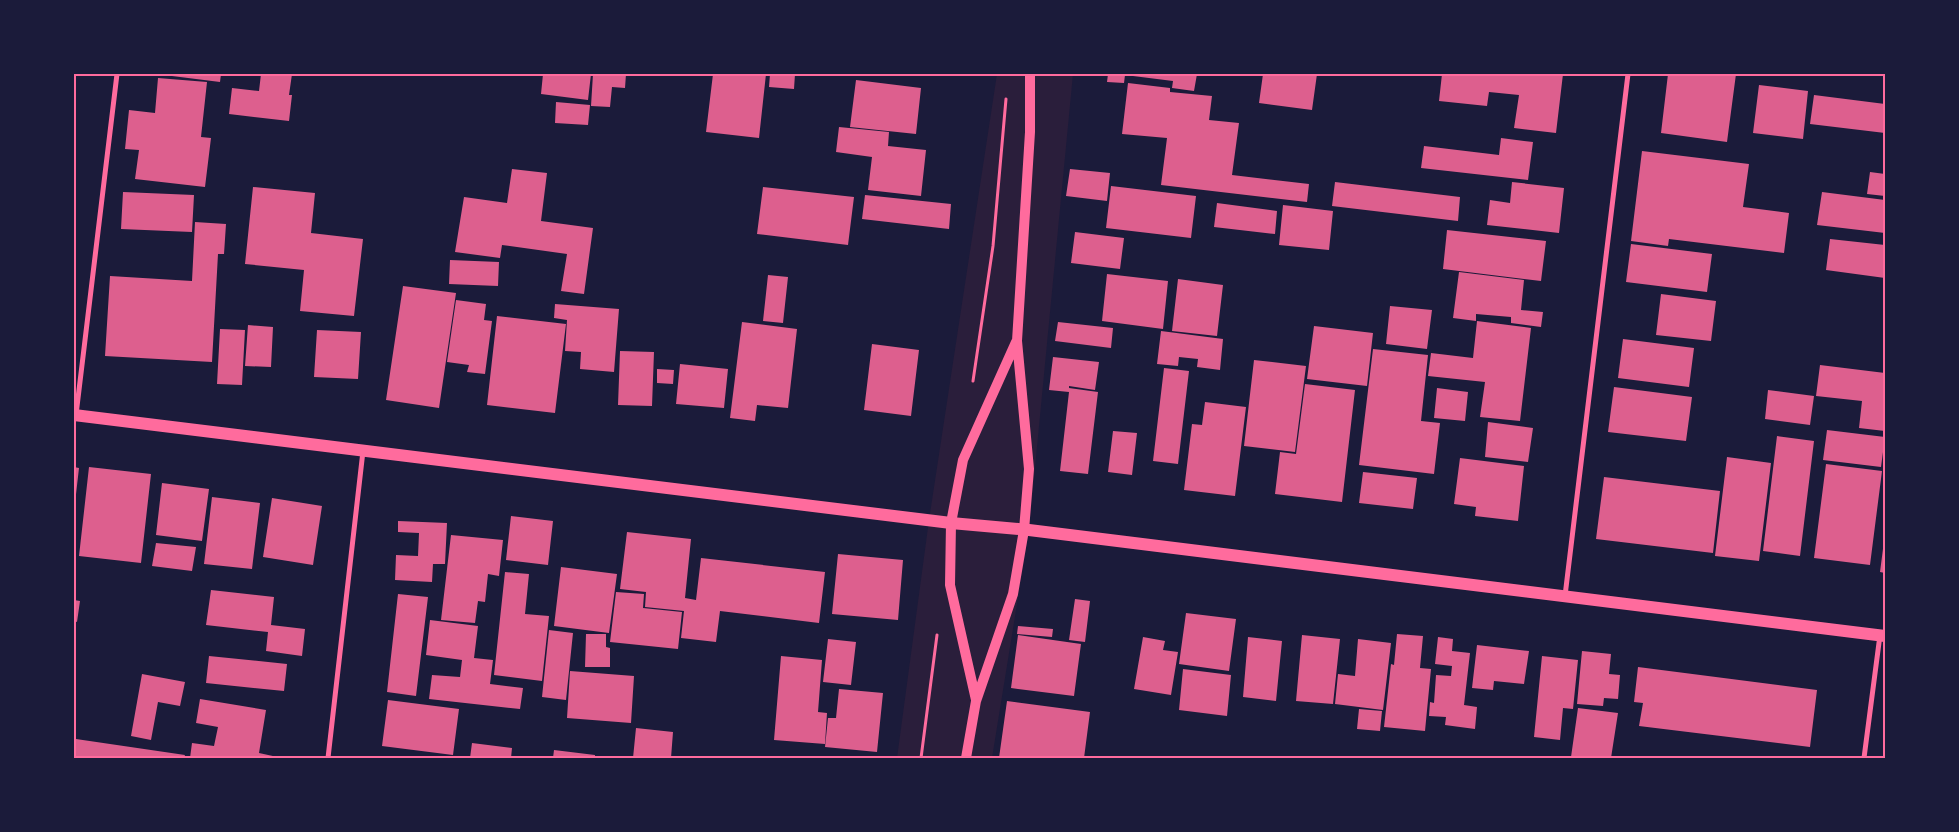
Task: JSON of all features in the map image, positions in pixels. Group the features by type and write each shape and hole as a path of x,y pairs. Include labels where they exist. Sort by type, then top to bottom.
{"main road":[{"path":"966,758 976,701 1012,594 1024,530 1029,469 1017,340 1030,132 1030,74"},
{"path":"976,701 950,585 952,523 963,460 1017,340"},
{"path":"75,415 1882,636"}],"street":[{"path":"75,415 118,74"},
{"path":"1565,596 1628,74"},
{"path":"328,758 364,450"},
{"path":"1864,758 1882,636"}],"shaded area":[{"path":"997,74 1073,74 1029,530 992,758 897,758 929,520"}],"building":[{"path":"156,74 221,74 220,82"},
{"path":"261,74 292,74 289,95 292,95 289,121 229,114 232,88 259,91"},
{"path":"543,74 591,74 588,100 541,94"},
{"path":"593,74 626,74 625,88 612,87 610,107 591,106"},
{"path":"713,74 766,74 759,138 706,132"},
{"path":"770,74 795,74 794,89 769,87"},
{"path":"1108,74 1197,74 1194,91 1172,88 1173,81 1125,75 1124,83 1107,82"},
{"path":"1263,74 1317,74 1312,110 1259,103"},
{"path":"1442,74 1563,74 1556,133 1514,128 1519,95 1489,92 1487,106 1439,101"},
{"path":"1668,74 1736,74 1727,142 1661,133"},
{"path":"158,78 207,82 201,137 211,138 205,187 135,179 139,150 125,149 129,110 155,113"},
{"path":"856,80 921,88 916,134 850,127"},
{"path":"1128,83 1170,88 1170,92 1212,96 1209,120 1239,123 1232,175 1309,184 1307,202 1161,185 1167,138 1122,134"},
{"path":"1759,85 1808,91 1803,139 1753,133"},
{"path":"1814,95 1885,104 1885,133 1810,124"},
{"path":"556,102 590,105 588,125 555,123"},
{"path":"839,127 889,132 888,146 926,150 921,196 868,190 872,157 836,152"},
{"path":"1501,138 1533,142 1528,180 1421,168 1424,146 1499,155"},
{"path":"1642,151 1749,164 1743,207 1789,213 1784,253 1669,239 1668,246 1631,241"},
{"path":"512,169 547,173 541,221 593,228 584,294 561,291 567,254 502,245 500,258 455,252 464,197 507,203"},
{"path":"1070,169 1110,173 1107,201 1066,196"},
{"path":"1870,172 1885,174 1885,196 1867,194"},
{"path":"1335,182 1460,197 1458,221 1332,206"},
{"path":"1512,182 1564,188 1559,233 1487,225 1490,200 1510,203"},
{"path":"1111,186 1196,196 1191,238 1106,228"},
{"path":"253,187 315,193 311,233 363,239 354,316 300,311 304,270 245,264"},
{"path":"763,187 854,197 848,245 757,234"},
{"path":"123,192 194,195 192,232 121,229"},
{"path":"1822,192 1885,200 1885,233 1817,225"},
{"path":"865,195 951,204 949,229 862,219"},
{"path":"1217,203 1277,211 1275,234 1214,227"},
{"path":"1283,205 1333,211 1329,250 1279,245"},
{"path":"195,222 226,224 224,254 218,254 212,362 105,356 110,276 192,281"},
{"path":"1447,230 1546,241 1541,281 1443,269"},
{"path":"1075,232 1124,238 1120,269 1071,263"},
{"path":"1830,239 1885,245 1885,278 1826,270"},
{"path":"1631,244 1712,254 1707,292 1626,282"},
{"path":"450,260 499,262 498,286 449,284"},
{"path":"1459,272 1524,280 1521,310 1543,312 1541,327 1511,323 1511,317 1476,314 1476,321 1453,318"},
{"path":"1107,274 1168,281 1163,329 1102,321"},
{"path":"768,275 788,277 783,323 763,321"},
{"path":"1178,279 1223,285 1217,336 1172,331"},
{"path":"403,286 456,293 439,408 386,400"},
{"path":"1661,294 1716,301 1711,341 1656,335"},
{"path":"456,300 486,304 484,320 492,321 485,374 467,372 469,365 447,362"},
{"path":"555,304 619,309 614,372 580,369 581,352 565,351 567,320 554,318"},
{"path":"1390,306 1432,310 1427,349 1386,344"},
{"path":"497,316 566,324 555,413 487,405"},
{"path":"1477,321 1531,328 1520,421 1480,417 1485,382 1428,376 1431,353 1473,358"},
{"path":"742,322 797,329 788,408 757,405 755,421 730,418"},
{"path":"1058,322 1113,328 1111,348 1055,341"},
{"path":"248,325 273,327 271,367 245,366"},
{"path":"1314,326 1373,333 1367,386 1307,379"},
{"path":"220,329 245,330 242,385 217,384"},
{"path":"317,330 361,332 358,379 314,377"},
{"path":"1161,331 1223,339 1220,370 1197,367 1198,359 1179,357 1178,366 1157,364"},
{"path":"1623,339 1694,348 1689,387 1618,378"},
{"path":"872,344 919,350 911,416 864,410"},
{"path":"1373,349 1428,355 1421,421 1440,423 1434,474 1359,465"},
{"path":"620,351 654,352 652,406 618,405"},
{"path":"1053,357 1099,362 1095,390 1069,386 1069,388 1098,392 1088,474 1060,471 1069,392 1049,390"},
{"path":"1254,360 1306,366 1295,452 1244,446"},
{"path":"680,364 728,369 724,408 676,404"},
{"path":"1820,365 1885,373 1885,431 1859,428 1862,401 1816,396"},
{"path":"1164,368 1189,371 1178,464 1153,461"},
{"path":"657,369 674,370 673,384 657,383"},
{"path":"1305,384 1355,390 1342,502 1275,494 1280,452 1296,454"},
{"path":"1614,387 1692,397 1686,441 1608,432"},
{"path":"1437,388 1468,392 1465,421 1434,418"},
{"path":"1768,390 1814,396 1810,425 1765,419"},
{"path":"1205,402 1246,407 1235,496 1184,490 1192,424 1202,425"},
{"path":"1488,422 1533,428 1528,462 1485,457"},
{"path":"1827,430 1885,437 1881,467 1823,460"},
{"path":"1113,431 1137,433 1132,475 1108,472"},
{"path":"1777,436 1814,441 1800,556 1763,551"},
{"path":"1727,457 1771,463 1759,561 1715,556"},
{"path":"1460,458 1524,466 1518,521 1475,516 1476,507 1454,504"},
{"path":"1826,464 1882,471 1870,565 1814,558"},
{"path":"74,467 79,468 75,503 74,503"},
{"path":"89,467 151,474 141,563 79,556"},
{"path":"1363,472 1417,478 1413,509 1359,503"},
{"path":"1604,477 1720,491 1713,553 1596,539"},
{"path":"162,483 209,489 202,541 156,535"},
{"path":"212,497 260,503 252,569 204,564"},
{"path":"272,498 322,506 313,565 263,557"},
{"path":"511,516 553,521 548,565 506,560"},
{"path":"398,521 447,523 445,564 433,564 432,582 395,580 396,555 418,556 419,533 398,532"},
{"path":"627,532 691,539 685,598 696,600 701,558 825,572 819,623 720,611 716,642 681,638 684,611 645,607 646,592 620,589"},
{"path":"451,535 503,540 499,576 488,574 485,602 478,601 475,623 441,620"},
{"path":"1885,541 1885,573 1880,572"},
{"path":"156,543 196,547 192,571 152,566"},
{"path":"838,554 903,560 898,620 832,614"},
{"path":"561,567 617,574 609,633 554,626"},
{"path":"505,572 529,574 525,614 549,616 542,681 494,675"},
{"path":"211,590 274,597 271,625 305,629 302,656 266,651 268,632 206,625"},
{"path":"616,592 644,594 643,608 682,612 678,649 610,642"},
{"path":"398,594 428,597 416,696 387,692"},
{"path":"1075,599 1090,601 1085,642 1069,640"},
{"path":"74,600 80,601 77,622 74,621"},
{"path":"1186,613 1236,619 1229,671 1179,664"},
{"path":"430,620 478,626 474,658 493,660 490,684 523,688 520,709 429,699 432,675 460,677 462,660 426,655"},
{"path":"1018,626 1053,629 1052,637 1017,634"},
{"path":"549,630 573,633 566,700 542,697"},
{"path":"586,634 606,634 606,647 610,648 610,667 585,667"},
{"path":"1397,634 1423,636 1420,668 1431,669 1425,731 1384,727 1391,664 1394,665"},
{"path":"1018,635 1081,644 1074,696 1011,688"},
{"path":"1302,635 1340,639 1333,704 1296,701"},
{"path":"1143,637 1165,641 1163,650 1178,652 1171,695 1134,689"},
{"path":"1248,637 1282,641 1276,701 1243,697"},
{"path":"1438,637 1453,639 1452,651 1470,653 1464,705 1477,707 1475,729 1445,725 1446,717 1429,716 1430,702 1434,703 1436,675 1451,676 1452,666 1435,664"},
{"path":"828,639 856,642 851,685 823,682"},
{"path":"1358,639 1391,643 1383,710 1335,704 1338,674 1355,676"},
{"path":"1477,645 1529,651 1524,684 1494,681 1493,690 1472,688"},
{"path":"1582,651 1611,654 1609,674 1620,675 1618,699 1604,698 1603,706 1577,704"},
{"path":"209,656 287,664 284,691 206,683"},
{"path":"781,656 822,660 818,712 827,713 825,744 774,740"},
{"path":"1542,656 1578,660 1573,709 1563,708 1560,740 1534,737"},
{"path":"1638,667 1817,690 1810,747 1639,726 1643,703 1634,702"},
{"path":"1183,669 1231,675 1227,716 1179,710"},
{"path":"570,671 634,676 631,723 567,718"},
{"path":"142,674 185,682 180,706 158,702 151,740 131,736"},
{"path":"839,689 883,693 877,752 825,747 828,718 836,718"},
{"path":"200,699 266,710 259,753 282,758 190,758 192,743 214,746 218,727 196,723"},
{"path":"388,700 459,709 453,755 382,746"},
{"path":"1007,701 1090,712 1084,758 999,758"},
{"path":"1578,708 1618,713 1611,758 1571,757"},
{"path":"1359,709 1382,711 1380,731 1357,729"},
{"path":"636,728 673,732 671,758 633,758"},
{"path":"76,739 185,755 184,758 74,758"},
{"path":"472,743 512,748 511,758 470,758"},
{"path":"554,750 595,755 595,758 553,758"}]}
